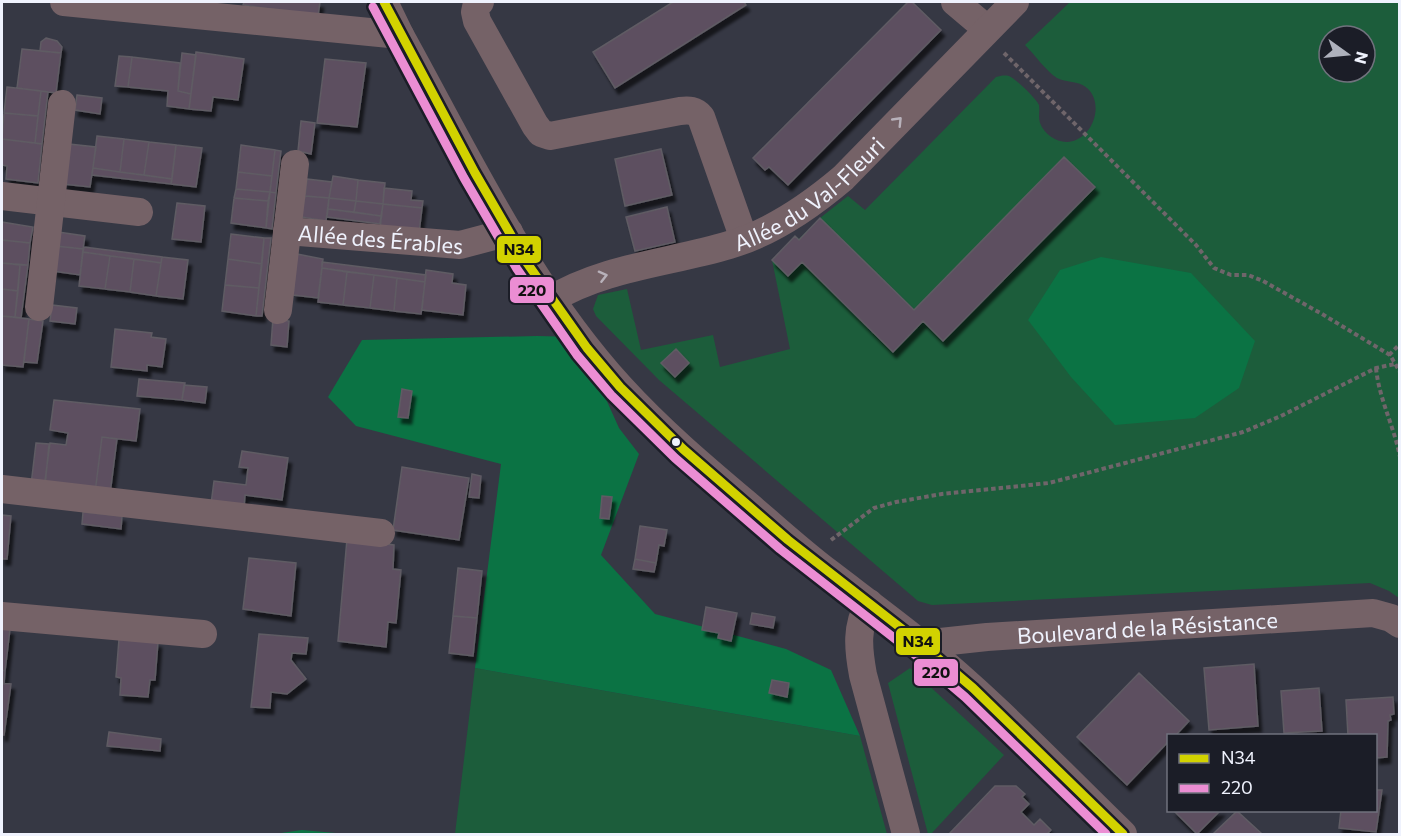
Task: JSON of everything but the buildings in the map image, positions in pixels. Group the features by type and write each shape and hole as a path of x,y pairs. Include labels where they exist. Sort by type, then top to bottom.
{"street":[{"path":"64,2 400,35"},
{"path":"384,2 509,232 550,300 620,387 667,436 827,572 922,644 1017,730 1123,834"},
{"path":"480,2 477,3 475,12 477,21 541,133 550,136 680,111 696,112 701,117 744,239"},
{"path":"955,2 985,31"},
{"name":"Allée du Val-Fleuri","path":"550,300 587,280 731,244 795,213 819,198 843,178 1015,2"},
{"path":"39,307 62,104"},
{"name":"Allée des Érables","path":"278,310 295,164"},
{"path":"2,196 139,212"},
{"name":"Allée des Érables","path":"287,231 460,245 509,232"},
{"path":"2,489 381,533"},
{"path":"869,603 862,617 858,634 859,651 863,675 906,834"},
{"name":"Boulevard de la Résistance","path":"922,644 987,637 1373,613 1391,618 1400,624"},
{"path":"2,616 203,634"}],"path":[{"path":"985,31 1196,245 1215,268 1232,274 1248,275 1263,281 1322,314 1389,355 1400,372"},
{"path":"1389,355 1400,344"},
{"path":"828,542 874,508 896,501 1049,483 1243,432 1281,416 1376,368 1395,364"},
{"path":"1376,368 1382,401 1389,416 1400,457"}],"green space":[{"path":"1070,2 1399,2 1399,598 1370,583 932,605 918,601 659,380 596,316 593,309 598,295 627,289 641,350 713,335 720,367 790,349 772,260 795,236 799,239 820,218 848,196 865,210 996,77 1009,76 1030,94 1039,105 1039,121 1042,128 1054,138 1068,142 1080,138 1086,132 1091,126 1096,110 1092,94 1083,85 1061,80 1045,67 1025,45"},
{"path":"1101,257 1191,273 1255,341 1239,388 1195,418 1115,425 1071,377 1028,320 1060,270"},
{"path":"578,337 619,428 639,454 601,555 655,614 786,649 831,670 860,736 475,668 501,464 356,426 328,397 362,340"},
{"path":"475,668 860,736 887,834 455,834"},
{"path":"910,668 1004,755 931,834 928,834 888,683"},
{"path":"302,830 347,834 274,834"}],"transit line":[{"name":"N34","path":"384,2 475,173 527,263 587,348 620,387 683,449 788,540 920,643 973,688 1123,834"},
{"name":"220","path":"373,7 464,178 517,269 577,355 611,395 675,458 780,549 912,652 965,697 1106,834"}]}
